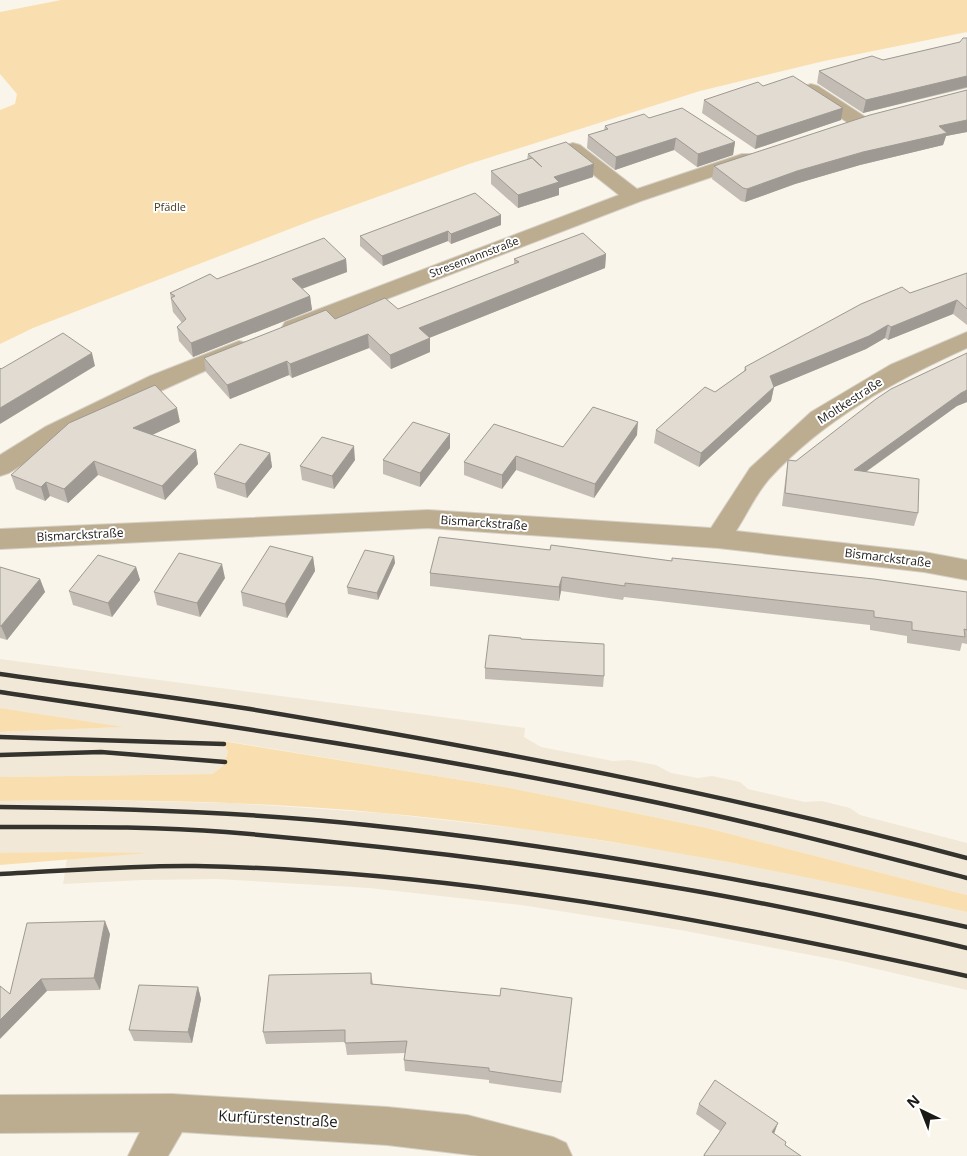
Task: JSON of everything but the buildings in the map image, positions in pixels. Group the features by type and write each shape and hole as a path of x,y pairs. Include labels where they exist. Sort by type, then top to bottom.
{"street":[{"path":"797,81 869,120 832,131"},
{"path":"572,150 634,196"},
{"name":"Stresemannstraße","path":"0,467 54,433 158,380 752,152"},
{"name":"Moltkestraße","path":"718,538 759,474 820,418 898,370 967,339"},
{"name":"Bismarckstraße","path":"0,539 428,519 718,538 924,562 967,570"},
{"path":"147,1156 172,1113"},
{"name":"Kurfürstenstraße","path":"0,1114 172,1113 387,1126 467,1134 553,1156"}],"shaded area":[{"path":"0,659 525,728 524,737 541,747 613,761 629,760 656,765 671,773 698,778 712,776 740,782 748,789 805,802 822,801 850,808 860,815 967,843 967,895 707,828 504,787 219,740 224,744 228,752 223,766 212,774 0,777 0,732 119,727 0,708"},
{"path":"80,800 231,803 381,813 533,830 687,854 849,885 967,912 967,990 842,961 680,930 521,905 369,888 217,879 63,884 67,859 139,853 0,853 0,801"}],"green space":[{"name":"Pfädle","path":"61,0 967,0 967,32 824,61 700,91 469,164 313,220 33,328 0,344 0,110 15,104 17,94 0,74 0,12"},
{"path":"0,708 123,727 0,732"},
{"path":"216,740 504,787 707,828 967,895 967,912 822,880 676,853 529,830 456,821 334,809 239,803 95,800 0,801 0,777 212,774 223,766 228,752 224,744"},
{"path":"0,853 148,853 0,865"}],"railway":[{"path":"0,674 250,709 521,757 789,814 967,858"},
{"path":"0,692 313,739 547,780 711,814 967,878"},
{"path":"0,737 224,744"},
{"path":"0,755 101,752 225,762"},
{"path":"0,807 92,808 230,814 367,825 443,834 669,867 818,895 967,927"},
{"path":"0,827 113,827 198,830 455,856 570,871 720,895 826,916 967,948"},
{"path":"0,874 123,867 196,866 294,870 391,877 488,888 680,918 872,955 967,976"}]}
